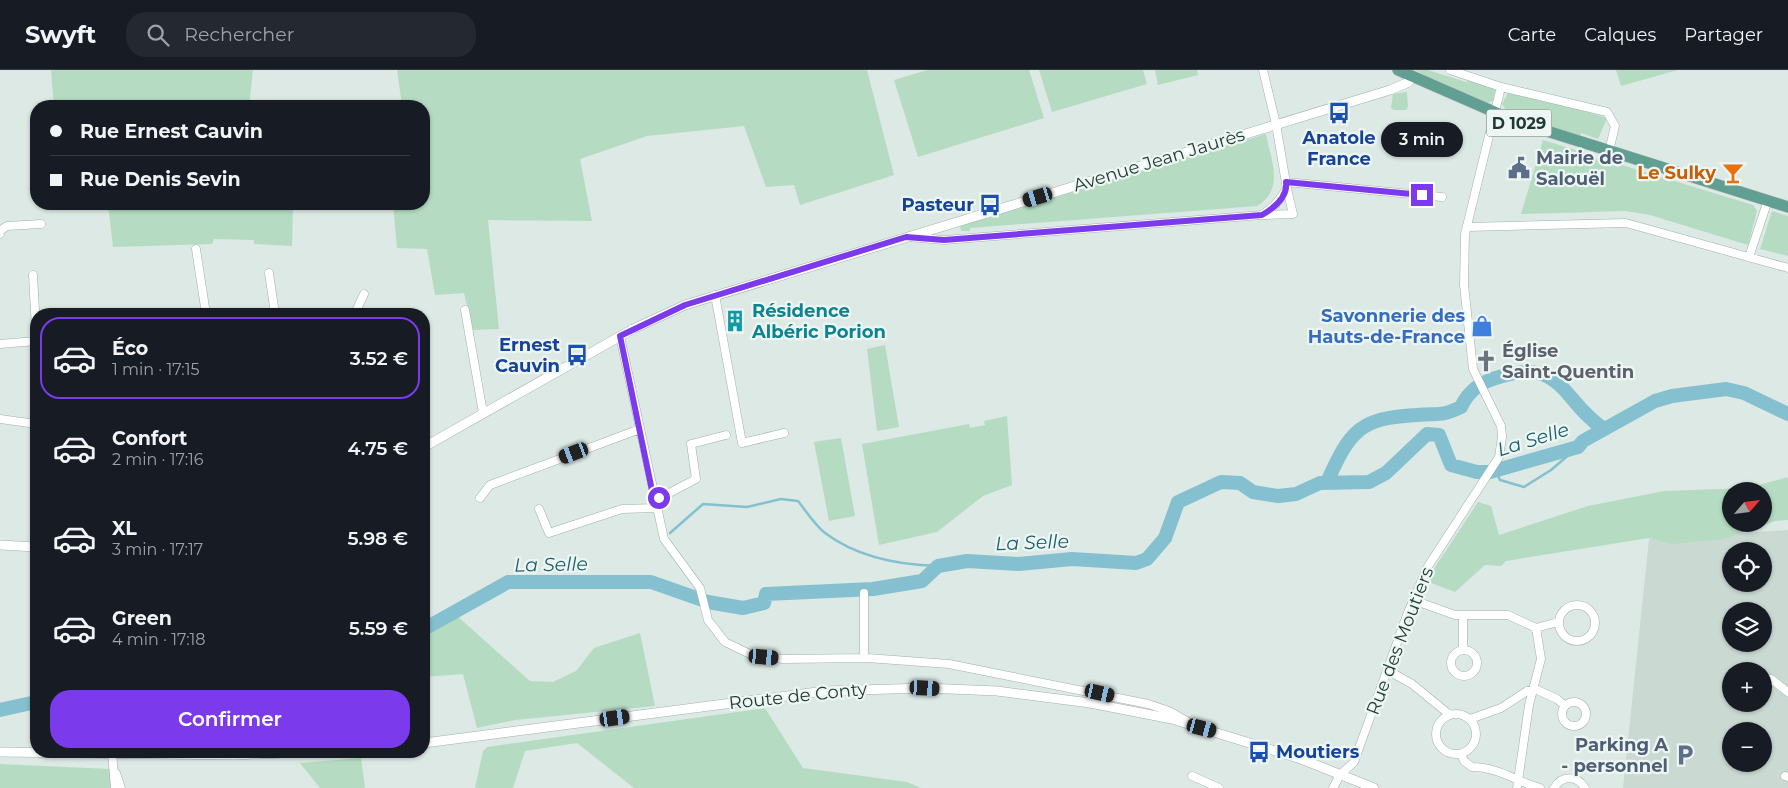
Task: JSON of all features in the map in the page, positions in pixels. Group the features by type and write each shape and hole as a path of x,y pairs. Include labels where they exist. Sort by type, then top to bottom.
{"main road":[{"name":"D 1029","path":"1404,73 1495,114 1788,207"}],"street":[{"path":"906,237 944,240 1293,214 1276,124 1263,70"},
{"path":"1450,70 1501,87 1607,112 1615,126 1609,151"},
{"name":"Avenue Jean Jaurès","path":"430,444 620,336 678,308 715,295 1390,90 1404,73"},
{"name":"Rue des Moutiers","path":"1333,788 1340,775 1354,762 1413,600 1438,549 1495,465 1501,448 1501,426 1476,379 1470,354 1464,285 1467,227 1501,87"},
{"path":"1286,185 1442,197"},
{"path":"1262,215 1276,205 1286,185"},
{"path":"1749,257 1768,200"},
{"path":"954,223 957,238"},
{"path":"1467,227 1626,223 1788,268"},
{"path":"0,234 0,231 7,226 40,224"},
{"path":"196,248 205,308"},
{"path":"269,273 274,308"},
{"path":"32,275 34,308"},
{"path":"358,308 364,294"},
{"path":"715,295 742,443 784,433"},
{"path":"465,310 483,413"},
{"path":"620,336 655,504 667,547 700,588 708,620 726,642 754,656 864,658 949,664 1148,704 1172,716"},
{"path":"0,344 30,342"},
{"path":"0,419 30,423"},
{"path":"480,498 490,485 640,429"},
{"path":"539,509 550,534 622,509 655,504 696,479 691,444 726,435"},
{"path":"0,545 30,547"},
{"path":"864,593 864,658"},
{"path":"1413,600 1463,616 1508,615 1536,628 1558,622"},
{"path":"1580,605 1591,612 1595,624 1587,638 1576,641 1562,633 1558,622 1563,611 1568,607 1580,605"},
{"path":"1463,616 1463,650"},
{"path":"1518,785 1529,705 1535,688 1541,659 1536,628"},
{"path":"1387,670 1412,684 1450,715"},
{"path":"1772,680 1788,692"},
{"name":"Route de Conty","path":"430,742 809,693 925,688 997,690 1172,716 1191,724 1301,759 1374,788"},
{"path":"1470,719 1501,708 1535,688 1557,699 1565,706"},
{"path":"1461,714 1470,719 1477,736 1472,748 1461,754 1448,752 1438,743 1437,729 1444,718 1450,715 1461,714"},
{"path":"0,752 30,752"},
{"path":"1461,754 1464,761 1472,767 1489,767 1518,785 1540,788"},
{"path":"112,758 115,788"},
{"path":"112,767 121,788"},
{"path":"1192,776 1219,788"},
{"path":"1554,788 1559,782 1569,778 1580,781 1585,788"}],"shaded area":[{"path":"1788,530 1788,788 1623,788 1649,539"}],"green space":[{"path":"51,70 253,70 250,100 54,100"},
{"path":"397,70 867,70 894,175 800,205 794,185 766,187 744,126 647,136 580,159 592,221 488,220 499,329 473,330 464,293 435,295 427,249 397,248 394,210 430,210 430,100 401,100"},
{"path":"927,70 1029,70 1044,118 918,157 894,80"},
{"path":"1039,70 1143,70 1147,84 1052,112"},
{"path":"1155,70 1197,70 1198,75 1158,85"},
{"path":"1415,70 1428,70 1466,82 1469,80 1492,85 1495,90 1493,101 1487,103 1441,84"},
{"path":"1616,70 1678,70 1621,86"},
{"path":"1509,91 1517,91 1607,118 1598,139 1581,133 1580,136 1508,113 1502,104"},
{"path":"1407,92 1408,107 1406,110 1394,110 1391,108 1393,94"},
{"path":"1266,134 1273,164 1273,183 1266,199 1257,206 970,228 970,231 961,231 960,226"},
{"path":"1543,140 1595,156 1598,161 1618,167 1622,165 1753,205 1757,211 1748,245 1650,215 1625,211 1521,214"},
{"path":"109,210 293,210 292,246 254,244 254,240 214,239 212,244 113,247"},
{"path":"1772,211 1788,216 1788,256 1760,249"},
{"path":"885,345 899,427 877,431 867,349"},
{"path":"1007,416 1012,485 983,496 937,532 879,545 862,444 969,424 970,428 985,425 984,421"},
{"path":"841,438 855,516 829,521 814,442"},
{"path":"1788,477 1788,520 1772,522 1772,482 1769,482"},
{"path":"1722,489 1722,532 1744,532 1724,539 1672,544 1649,538 1506,561 1501,566 1485,565 1455,592 1426,581 1478,502 1491,506 1499,535 1588,506 1664,491"},
{"path":"456,615 530,681 553,682 576,671 594,648 640,633 655,706 515,720 477,728 463,674 430,677 430,630"},
{"path":"765,708 803,768 907,782 921,788 634,788 577,743 525,751 513,788 475,788 483,751 487,747"},
{"path":"361,758 365,788 320,788 300,763"},
{"path":"0,764 110,769 112,788 0,788"}],"waterway":[{"name":"La Selle","path":"1327,482 1350,439 1369,424 1397,417 1448,412 1461,407 1472,391 1481,384 1520,372 1537,373 1549,377 1560,385 1590,418 1604,429"},
{"name":"La Selle","path":"430,626 508,582 651,582 708,602 743,608 764,603 766,594 873,589 922,581 938,566 967,561 1019,564 1072,559 1136,563 1147,559 1165,538 1178,502 1221,482 1240,483 1253,492 1278,496 1296,494 1320,483 1369,482 1386,473 1427,434 1439,435 1451,465 1477,472 1490,472 1578,447 1583,441 1655,401 1672,396 1726,389 1744,393 1788,414"},
{"path":"1496,471 1500,480 1524,487 1551,470 1578,447"},
{"path":"670,533 703,504 747,507 781,499 798,501 821,530 851,548 879,558 909,564 938,566"},
{"name":"La Selle","path":"0,710 30,703"}],"place":[{"name":"Anatole France","path":"1339,113"},
{"name":"Mairie de Salouël","path":"1519,168"},
{"name":"Le Sulky","path":"1733,173"},
{"name":"Pasteur","path":"990,205"},
{"name":"Résidence Albéric Porion","path":"735,321"},
{"name":"Savonnerie des Hauts-de-France","path":"1482,326"},
{"name":"Ernest Cauvin","path":"577,355"},
{"name":"Église Saint-Quentin","path":"1486,361"},
{"name":"Moutiers","path":"1259,752"},
{"name":"Parking A - personnel","path":"1685,755"}],"route":[{"path":"659,498 654,500 620,336 685,305 906,237 944,240 1262,215 1268,212 1282,198 1287,189 1286,182 1422,195"}]}
